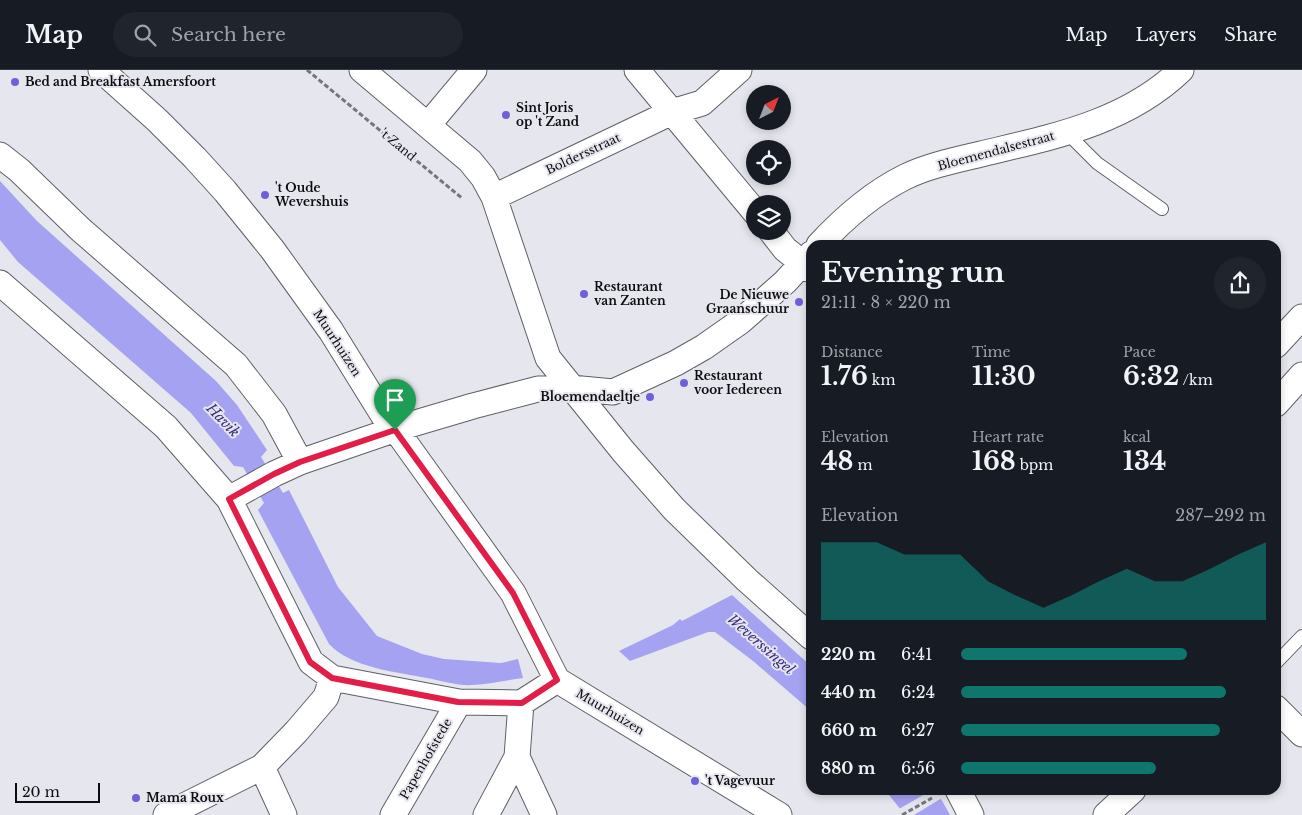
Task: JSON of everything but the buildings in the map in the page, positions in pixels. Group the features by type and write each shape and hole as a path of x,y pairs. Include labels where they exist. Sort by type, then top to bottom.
{"street":[{"name":"Muurhuizen","path":"101,70 157,120 195,158 272,249 331,331 388,423 513,593 557,680 778,815"},
{"path":"362,70 470,161 483,177 494,196 548,358 571,388 674,509 747,580 806,633"},
{"path":"428,125 474,70"},
{"path":"637,70 746,201"},
{"name":"Boldersstraat","path":"494,196 672,112 702,103 739,70"},
{"name":"Bloemendalsestraat","path":"824,240 861,204 906,177 955,160 1067,133 1104,120 1141,101 1181,70"},
{"path":"0,155 19,170 80,230 236,365 274,414 300,462"},
{"path":"778,240 785,249 806,261"},
{"path":"229,499 300,462 395,430 538,388 571,388 613,392 704,347 741,321 806,264"},
{"path":"1,287 166,427 229,499 310,662 332,678 458,702 522,703 557,680"},
{"path":"1281,340 1302,317"},
{"path":"1281,398 1302,375"},
{"path":"166,815 262,767 326,698 332,678"},
{"name":"Papenhofstede","path":"393,815 458,702"},
{"path":"486,815 517,757 522,703"},
{"path":"1281,713 1302,734"},
{"path":"517,757 544,815"},
{"path":"262,767 284,815"},
{"path":"951,795 971,815"},
{"path":"1106,815 1128,795"}],"lane":[{"path":"1067,133 1097,163 1162,209"},
{"path":"1281,659 1302,636"}],"path":[{"name":"'t Zand","path":"307,70 468,203 494,196"},
{"path":"903,815 942,795"}],"water":[{"name":"Havik","path":"0,181 37,221 216,381 237,405 267,450 261,457 283,493 289,490 338,587 377,636 422,654 444,659 501,663 518,659 523,678 473,685 450,683 362,664 349,659 329,644 258,510 264,503 243,467 234,466 191,413 18,262 0,240"},
{"name":"Weverssingel","path":"732,595 806,662 806,707 753,661 715,632 708,632 630,661 619,651 673,625 680,619 682,621"},
{"path":"889,795 939,795 950,815 905,815"}],"pier":[{"path":"923,795 940,795 942,798 914,815 905,815 899,809"}],"place":[{"name":"Bed and Breakfast Amersfoort","path":"15,82"},
{"name":"Sint Joris op 't Zand","path":"506,115"},
{"name":"'t Oude Wevershuis","path":"265,195"},
{"name":"Restaurant van Zanten","path":"584,294"},
{"name":"De Nieuwe Graanschuur","path":"799,302"},
{"name":"Restaurant voor Iedereen","path":"684,383"},
{"name":"Bloemendaeltje","path":"650,397"},
{"name":"'t Vagevuur","path":"695,781"},
{"name":"Mama Roux","path":"136,798"}],"route":[{"path":"395,430 513,593 557,680 522,703 458,702 332,678 310,662 229,499 300,462 395,430"}]}
